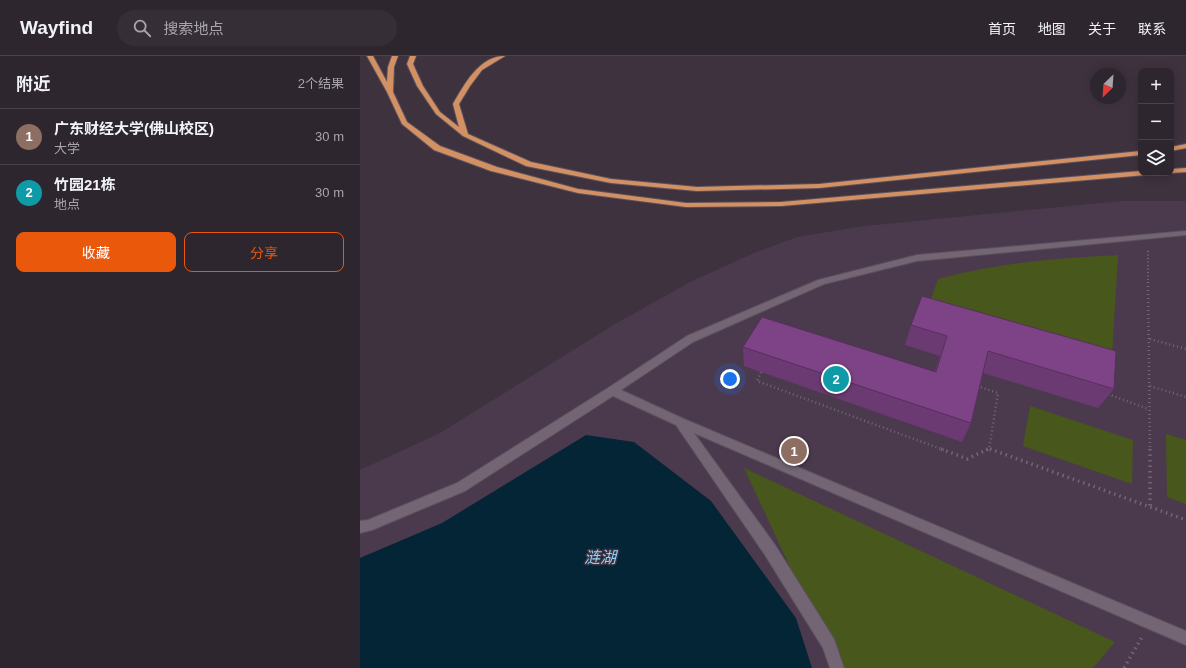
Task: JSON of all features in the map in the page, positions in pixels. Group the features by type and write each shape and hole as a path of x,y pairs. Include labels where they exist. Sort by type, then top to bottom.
{"highway":[{"path":"370,56 390,92 404,123 437,148 494,169 578,192 686,205 781,204 1138,174"},
{"path":"390,92 391,67 395,56"},
{"path":"413,56 410,64 420,86 438,113 465,135 529,164 611,181 697,189 819,186 1138,153"},
{"path":"465,135 456,104 467,85 480,69 502,56"},
{"path":"1174,148 1186,146"},
{"path":"1174,171 1186,170"}],"street":[{"path":"360,527 368,526 461,487 612,391 690,339 821,282 917,258 1186,233"},
{"path":"612,391 680,422 1186,638"},
{"path":"680,422 774,556 829,644 837,668"}],"path":[{"path":"1148,236 1150,339 1150,386 1148,409 1150,508"},
{"path":"1150,339 1186,349"},
{"path":"761,372 756,381 967,459 989,450 1186,520"},
{"path":"975,386 998,393 989,450"},
{"path":"1150,386 1186,397"},
{"path":"1106,394 1148,409"},
{"path":"1124,668 1151,623"}],"shaded area":[{"path":"1122,201 1186,201 1186,668 360,668 360,470 440,433 615,324 690,282 754,253 797,237 865,226"}],"green space":[{"path":"1118,255 1112,358 929,305 938,279 960,273 1027,262"},
{"path":"1030,406 1133,440 1132,484 1023,446"},
{"path":"1166,434 1186,440 1186,504 1167,497"},
{"path":"744,468 1115,642 1093,668 837,668"}],"water":[{"name":"涟湖","path":"586,435 634,442 711,501 796,618 812,668 360,668 360,558 442,523"}],"building":[{"path":"922,296 1116,351 1114,389 988,351 971,423 743,347 762,317 936,372 947,336 911,325"}],"place":[{"name":"竹园21栋","path":"836,379"},
{"name":"广东财经大学(佛山校区)","path":"794,451"}]}
